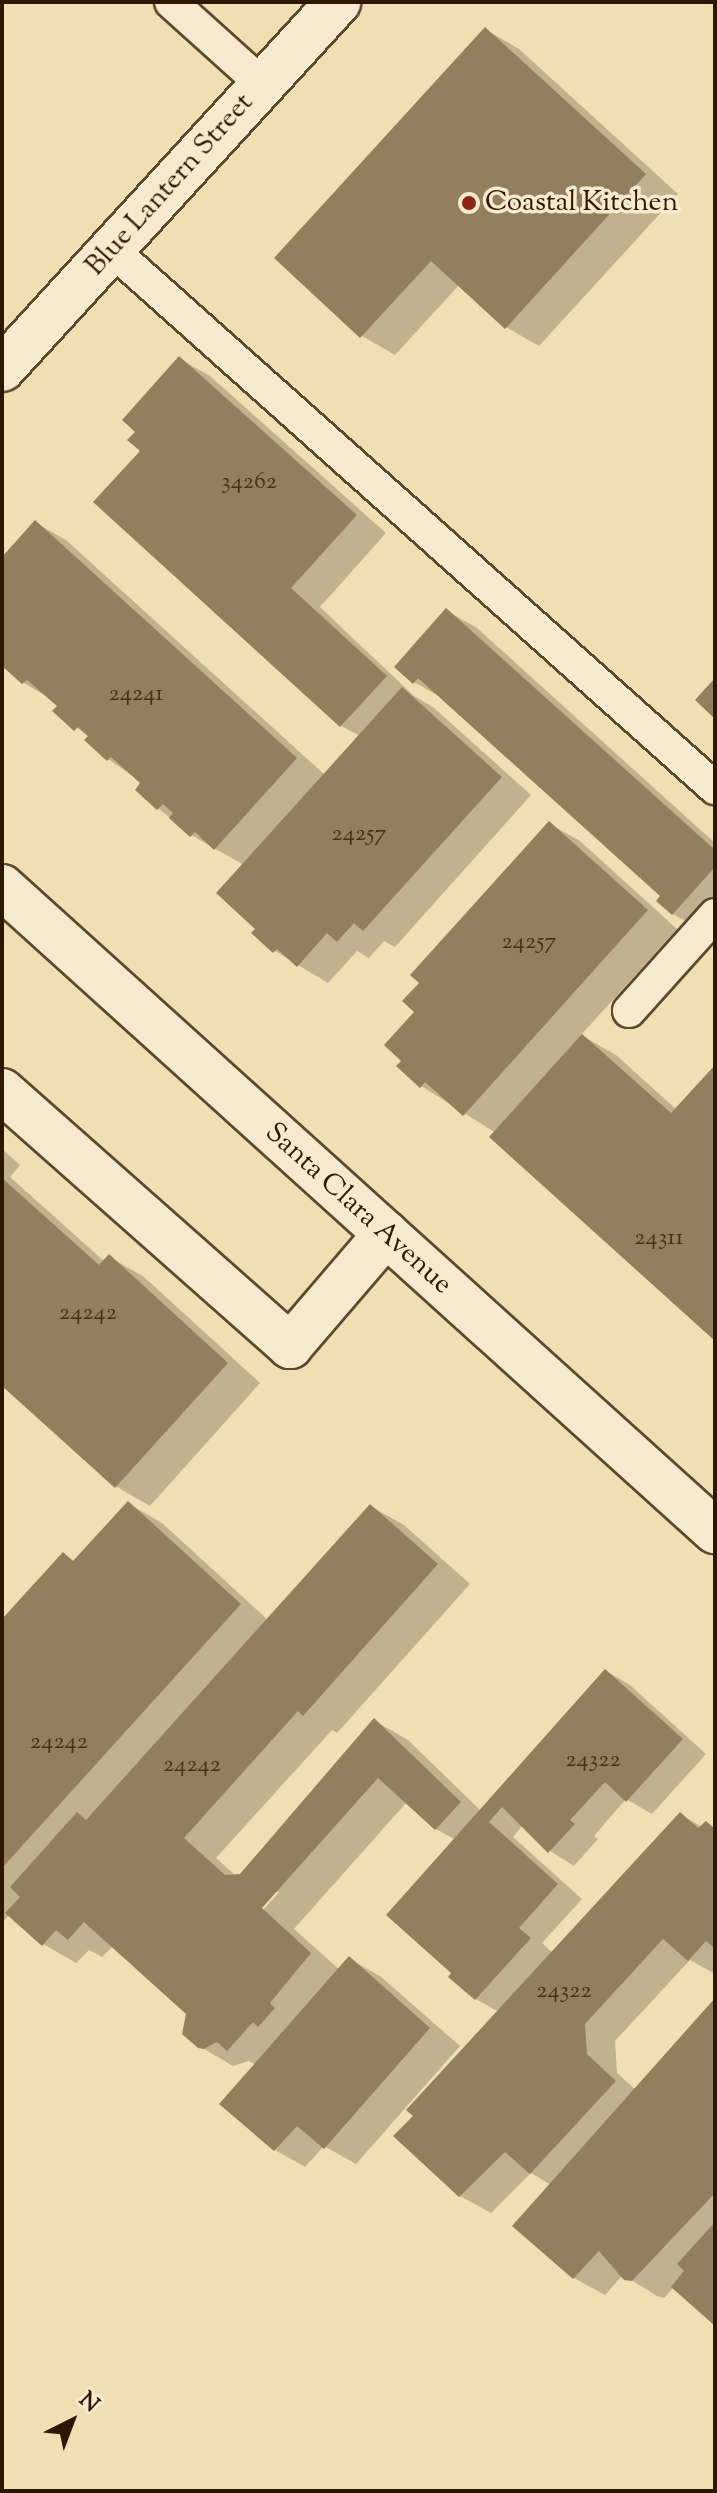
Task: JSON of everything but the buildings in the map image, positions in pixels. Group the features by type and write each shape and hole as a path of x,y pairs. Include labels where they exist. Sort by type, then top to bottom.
{"street":[{"name":"Blue Lantern Street","path":"6,355 111,249 338,2"},
{"name":"Santa Clara Avenue","path":"2,887 715,1531"},
{"path":"2,1091 290,1346 386,1234"}],"lane":[{"path":"171,2 262,84"},
{"path":"111,249 715,788"},
{"path":"629,1011 715,915"}],"place":[{"name":"Coastal Kitchen","path":"469,203"}]}
